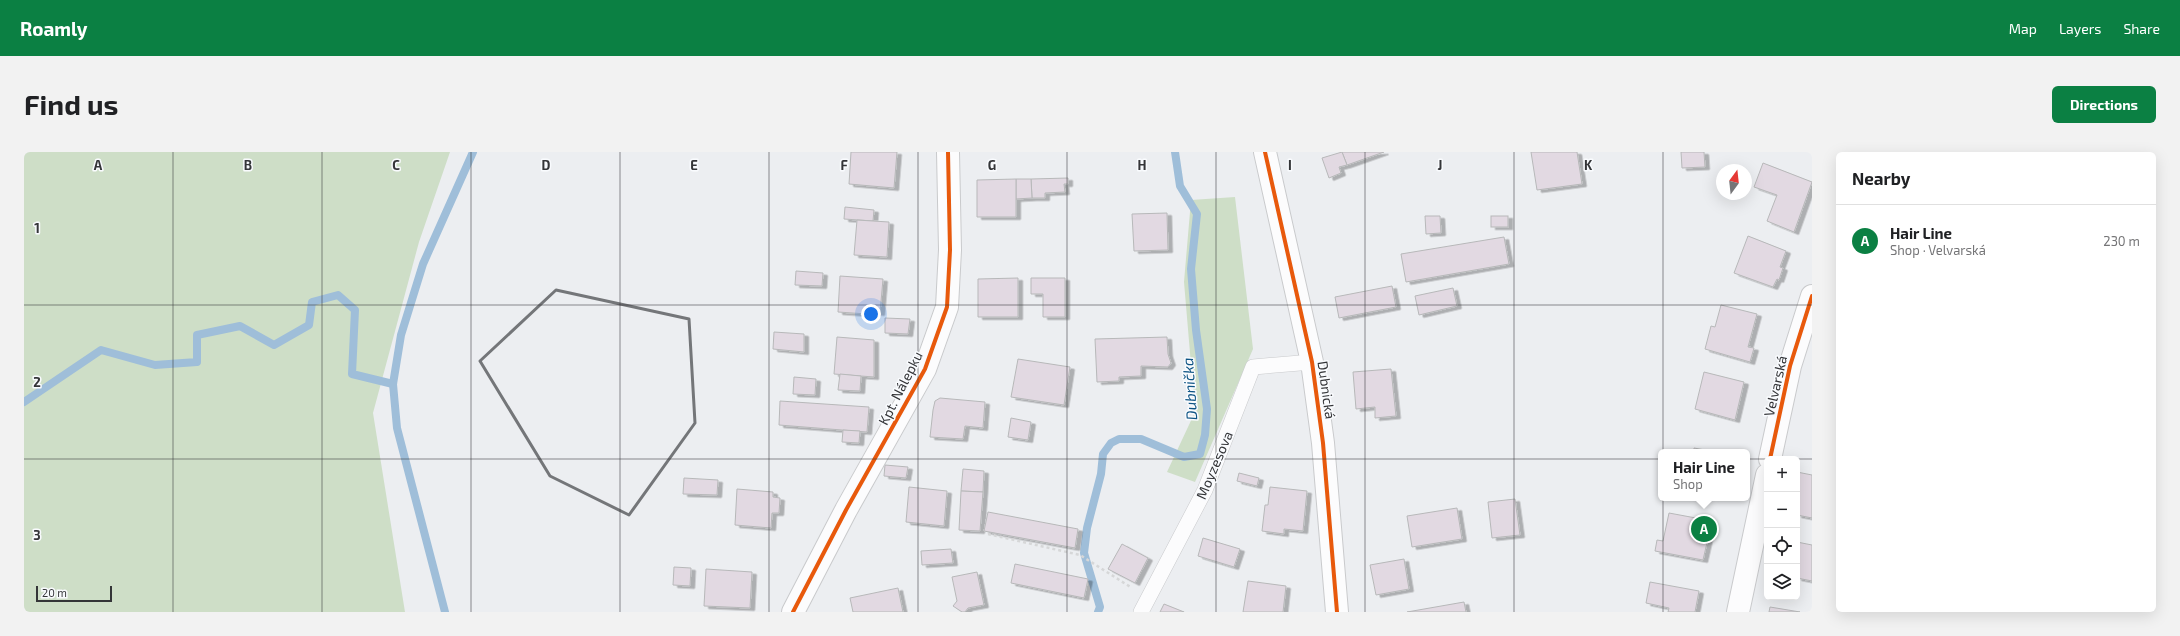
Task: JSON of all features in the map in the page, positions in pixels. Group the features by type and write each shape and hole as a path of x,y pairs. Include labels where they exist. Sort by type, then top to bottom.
{"street":[{"name":"Kpt. Nálepku","path":"793,612 846,510 924,369 947,307 950,250 948,152"},
{"name":"Dubnická","path":"1265,152 1312,362 1323,443 1337,612"},
{"name":"Velvarská","path":"1771,456 1790,366 1812,296"},
{"path":"1738,612 1764,489"}],"lane":[{"name":"Moyzesova","path":"1141,612 1205,490 1253,367 1312,362"}],"path":[{"path":"988,534 1080,554 1148,598"}],"highlighted area":[{"path":"556,290 689,319 695,423 629,515 550,476 480,361"}],"green space":[{"path":"24,152 450,152 419,242 373,413 405,612 24,612"},
{"path":"1235,197 1253,349 1195,482 1167,472 1195,412 1184,282 1191,200"}],"building":[{"path":"851,152 897,152 894,188 849,184"},
{"path":"1342,152 1384,152 1347,165"},
{"path":"1342,152 1347,165 1339,167 1341,173 1329,178 1322,158"},
{"path":"1531,152 1577,152 1582,184 1537,190"},
{"path":"1681,152 1704,152 1705,167 1682,168"},
{"path":"1763,163 1812,182 1794,232 1767,221 1777,195 1754,187"},
{"path":"1068,178 1068,184 1064,184 1065,192 1045,193 1045,198 1032,198 1031,179"},
{"path":"1016,179 1031,179 1032,198 1016,199"},
{"path":"1016,179 1016,217 977,217 977,180"},
{"path":"845,207 874,210 873,221 844,219"},
{"path":"1167,213 1168,250 1134,251 1132,214"},
{"path":"1425,216 1440,216 1441,233 1426,234"},
{"path":"1491,216 1508,216 1508,227 1491,227"},
{"path":"857,220 889,222 887,257 854,255"},
{"path":"1748,236 1786,251 1780,267 1783,268 1779,280 1777,279 1773,287 1734,273"},
{"path":"1504,237 1509,264 1406,282 1401,254"},
{"path":"796,271 823,273 822,286 795,285"},
{"path":"840,276 883,279 880,313 868,312 867,314 838,312"},
{"path":"1018,278 1018,317 978,317 978,279"},
{"path":"1031,278 1065,278 1065,317 1043,317 1043,294 1031,294"},
{"path":"1392,286 1396,307 1339,318 1335,297"},
{"path":"1453,288 1457,306 1419,315 1415,296"},
{"path":"1721,305 1757,314 1748,347 1754,348 1750,362 1705,349 1711,326 1715,327"},
{"path":"885,318 910,319 908,334 885,333"},
{"path":"774,332 804,334 804,352 773,349"},
{"path":"837,337 874,340 874,377 834,374"},
{"path":"1167,337 1168,354 1171,363 1168,367 1141,366 1141,376 1119,377 1119,381 1097,382 1095,339"},
{"path":"1018,359 1070,367 1064,405 1011,397"},
{"path":"1391,369 1396,416 1375,418 1375,407 1356,409 1353,372"},
{"path":"1704,372 1744,382 1735,420 1695,409"},
{"path":"840,374 861,376 860,391 838,390"},
{"path":"794,377 816,379 815,395 793,394"},
{"path":"940,398 985,402 983,428 965,426 963,439 930,437 935,401"},
{"path":"780,401 869,407 867,432 779,425"},
{"path":"1011,418 1031,422 1028,440 1008,437"},
{"path":"843,430 860,431 859,443 842,442"},
{"path":"885,465 908,467 906,478 884,476"},
{"path":"963,469 984,471 983,492 961,491"},
{"path":"1239,473 1259,478 1257,486 1237,481"},
{"path":"1800,473 1812,475 1812,518 1800,516"},
{"path":"684,478 718,480 717,495 683,494"},
{"path":"909,487 947,491 944,526 906,522"},
{"path":"1270,487 1307,491 1303,531 1284,529 1284,534 1262,531 1265,505 1268,505"},
{"path":"737,489 773,492 773,497 780,498 779,513 772,513 771,528 735,525"},
{"path":"961,491 983,492 980,531 959,530"},
{"path":"1515,499 1520,535 1492,538 1488,502"},
{"path":"1457,508 1462,539 1412,547 1407,516"},
{"path":"988,512 1078,529 1075,548 984,531"},
{"path":"1669,513 1712,521 1703,560 1655,551 1657,540 1663,541"},
{"path":"1203,538 1240,549 1234,567 1198,556"},
{"path":"1800,543 1812,545 1812,581 1800,579"},
{"path":"1122,544 1148,558 1135,583 1108,569"},
{"path":"951,549 953,563 922,565 921,551"},
{"path":"1404,559 1409,589 1376,595 1370,565"},
{"path":"1015,564 1088,579 1084,598 1011,583"},
{"path":"674,567 691,568 690,586 673,585"},
{"path":"706,569 752,572 750,608 704,606"},
{"path":"977,572 984,605 968,608 965,612 962,612 953,606 957,601 952,577"},
{"path":"1248,581 1286,586 1283,612 1243,612"},
{"path":"1650,582 1699,591 1695,612 1668,612 1669,608 1646,603"},
{"path":"898,588 903,612 853,612 850,598"},
{"path":"1464,602 1466,612 1407,612"},
{"path":"1164,604 1184,612 1160,612"},
{"path":"1770,607 1800,612 1769,612"}],"waterway":[{"path":"445,612 397,428 393,384 401,335 423,264 473,152"},
{"name":"Dubnička","path":"1098,612 1100,607 1084,553 1087,528 1101,474 1103,454 1111,443 1119,439 1141,439 1184,457 1200,454 1205,435 1207,409 1196,330 1191,269 1197,214 1180,186 1175,152"},
{"path":"24,402 101,350 155,365 197,362 197,335 240,326 274,345 309,325 312,302 338,295 355,310 352,374 393,384"}],"cycle path":[{"path":"793,612 846,510 925,369 947,307 950,250 948,152"},
{"path":"1265,152 1312,362 1323,443 1337,612"},
{"path":"1771,456 1790,366 1812,296"}],"place":[{"name":"Hair Line","path":"1704,529"}]}
